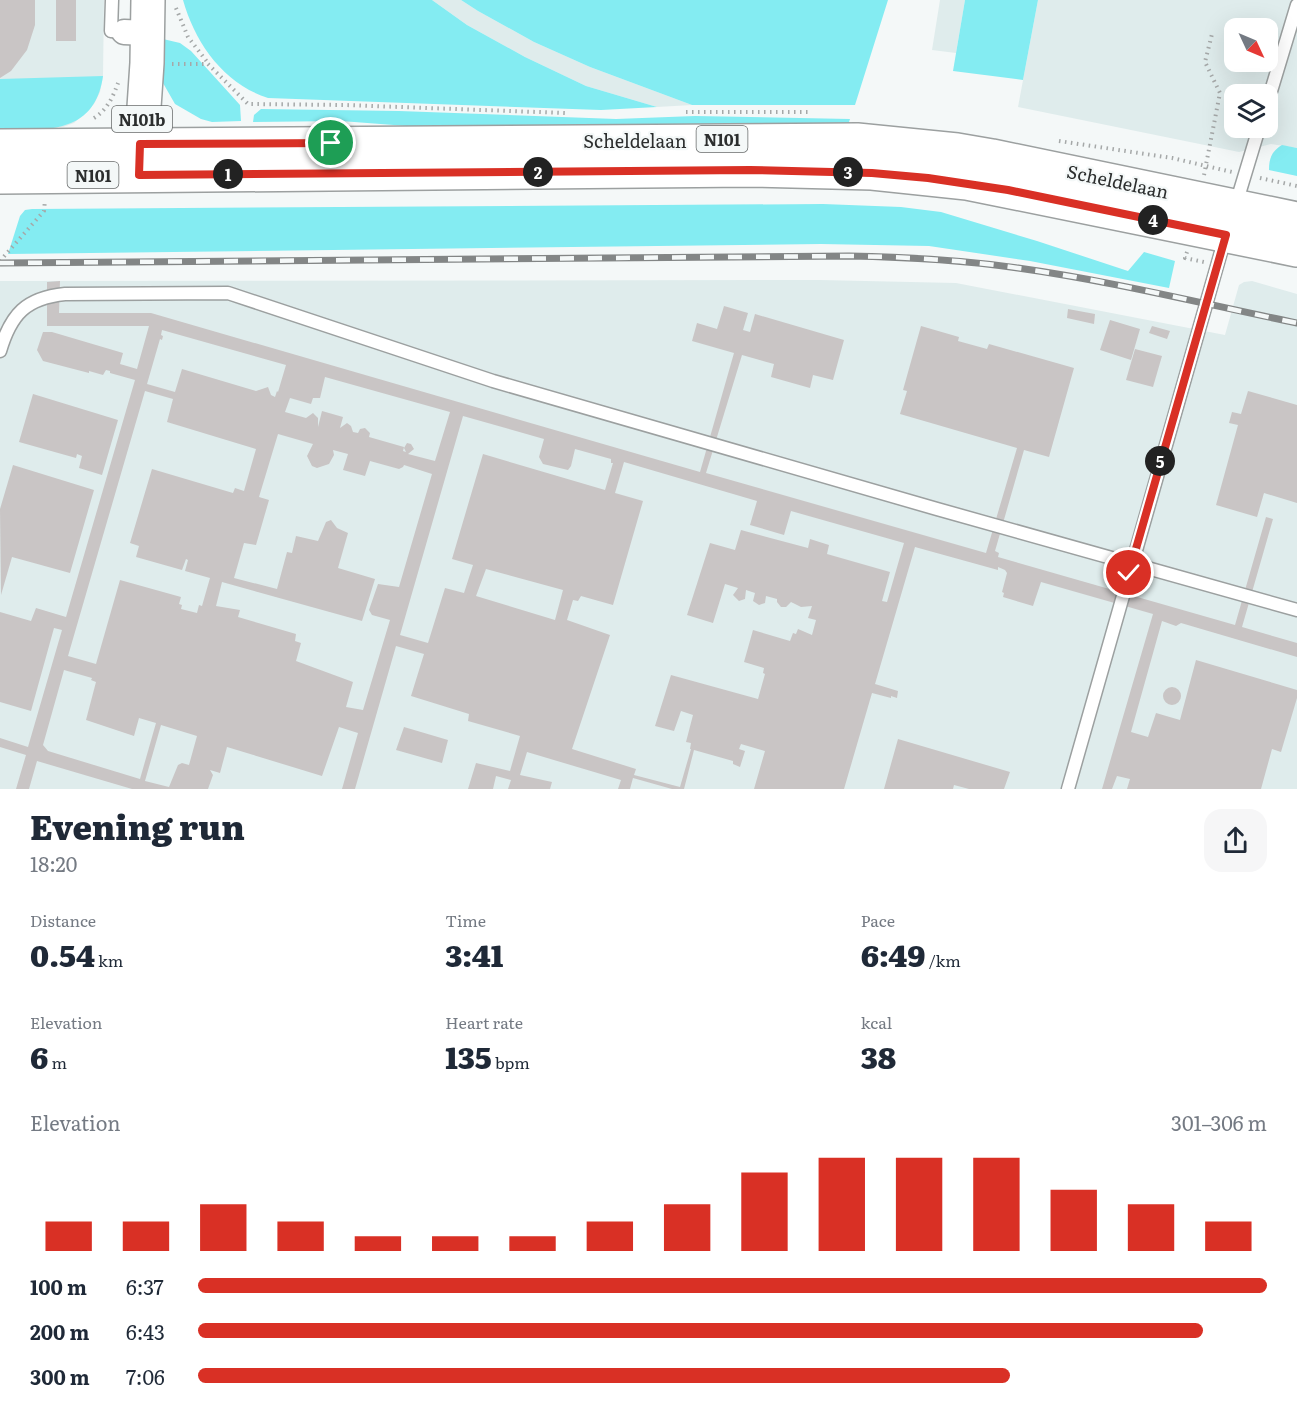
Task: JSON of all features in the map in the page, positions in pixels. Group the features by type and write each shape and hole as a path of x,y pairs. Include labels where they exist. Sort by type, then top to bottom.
{"main road":[{"name":"N101b","path":"140,160 147,63 135,32 160,2"},
{"name":"Scheldelaan","path":"1,166 857,140 957,150 992,156 1230,220 1297,250"},
{"name":"Scheldelaan","path":"1230,220 1297,219"}],"lane":[{"path":"112,0 111,31 135,32"},
{"path":"1273,84 1297,5"},
{"path":"1068,789 1230,220 1256,138"},
{"path":"0,351 5,334 17,314 30,303 45,296 228,293 493,381 937,510 1297,610"}],"path":[{"path":"160,2 208,64"},
{"path":"1206,166 1220,93 1205,62 1212,34"}],"shaded area":[{"path":"0,0 104,0 103,76 100,92 94,104 74,123 63,127 0,129"},
{"path":"183,0 432,0 467,25 525,57 586,86 657,107 601,110 268,98 238,83 213,60 195,31"},
{"path":"432,0 461,0 534,42 590,67 692,105 657,107 586,86 525,57 467,25"},
{"path":"461,0 888,0 855,105 692,105 590,67 534,42"},
{"path":"940,0 965,0 956,53 932,50"},
{"path":"965,0 1038,0 1023,80 953,71"},
{"path":"1038,0 1297,0 1297,148 1271,144 1239,152 1018,107"},
{"path":"163,39 180,43 191,51 240,105 241,121 212,122 201,119 175,104 163,83"},
{"path":"103,76 98,95 90,109 79,119 51,128 0,129 0,79"},
{"path":"261,109 399,111 616,119 695,116 850,119 848,125 433,128 341,121 253,122 254,115"},
{"path":"1282,145 1297,148 1297,176 1269,170 1272,155"},
{"path":"823,204 901,207 941,212 1128,271 1144,252 1175,261 1169,288 1030,261 929,246 821,244 8,254 20,216 25,210 32,209"},
{"path":"820,280 956,283 1225,335 1239,285 1244,282 1252,281 1297,294 1297,789 0,789 0,281"}],"building":[{"path":"0,0 35,0 35,25 27,50 11,71 0,78"},
{"path":"56,0 76,0 76,41 56,41"},
{"path":"60,281 59,313 151,313 700,472 734,353 692,341 697,323 717,329 724,306 748,313 743,330 750,332 755,314 844,340 833,380 813,375 810,388 771,377 774,364 742,355 706,473 986,553 1017,448 900,414 907,391 903,390 921,326 959,337 958,341 987,349 989,344 1074,368 1049,457 1024,450 995,551 999,553 998,557 1235,625 1266,517 1273,519 1242,627 1297,643 1297,657 1181,623 1176,626 1162,621 1131,732 1148,737 1156,713 1180,720 1196,660 1297,690 1297,698 1281,752 1272,749 1261,789 1127,789 1130,779 1117,776 1112,789 1102,789 1153,614 1041,582 1033,606 1003,597 1002,592 1007,573 1005,570 915,547 875,684 898,691 897,698 872,693 844,789 754,789 765,751 741,744 739,749 745,751 740,767 733,764 733,761 694,750 684,789 672,789 633,778 630,789 618,789 621,780 527,752 520,775 552,782 550,789 508,789 511,780 496,776 493,789 468,789 476,763 510,771 520,736 468,721 469,714 411,696 424,654 396,646 355,789 342,789 358,733 339,727 322,776 227,747 220,773 210,770 213,775 208,789 132,789 37,761 29,789 16,789 26,755 0,747 0,738 28,747 62,630 54,628 31,711 0,702 0,612 31,621 36,608 66,617 135,380 106,370 103,375 89,371 89,373 43,361 37,350 43,332 52,332 123,353 120,364 137,369 149,326 47,326 47,282","holes":["162,330 286,365 278,392 275,397 271,395 268,387 256,391 182,369 175,392 147,384 160,339 162,340 161,335","325,377 450,412 435,461 408,454 414,449 411,444 407,443 404,448 406,452 403,451 404,447 369,437 370,433 365,428 360,429 358,433 353,432 347,423 340,428 343,417 322,411 318,427 318,418 313,413 306,418 285,412 290,398 311,404 313,398 320,398","145,391 173,399 167,422 256,449 244,491 235,488 233,493 152,469 130,543 139,546 136,557 182,570 186,559 188,560 185,571 210,578 202,606 199,605 197,613 181,609 182,605 179,604 181,597 120,580 96,664 68,656","463,416 544,439 539,457 543,464 568,470 575,449 611,459 613,463 605,490 483,454 452,559 473,565 464,593 445,588 428,643 400,635","278,434 313,444 307,456 312,466 317,468 329,464 334,455 333,450 348,454 343,470 365,476 370,461 399,469 404,465 432,474 399,587 378,584 369,610 372,615 390,620 363,710 346,707 353,682 296,661 301,643 295,641 296,634 238,617 240,610 216,606 222,582 362,621 375,579 338,568 348,533 337,528 331,520 326,522 318,541 296,536 292,553 287,552 277,589 234,578 244,543 256,545 269,500 259,497","624,462 757,501 750,525 784,535 791,511 904,543 887,602 882,601 890,572 827,554 829,545 810,539 808,548 741,530 735,550 710,543 687,615 713,623 725,584 738,588 733,595 739,601 745,599 746,590 755,593 753,601 759,605 765,603 766,596 777,599 781,607 786,607 791,602 801,607 812,606 808,618 816,620 812,635 798,629 796,634 793,633 790,641 753,630 744,662 764,668 763,673 765,674 758,699 671,675 655,726 674,731 681,711 693,715 686,742 691,743 691,749 680,787 634,775 636,769 572,749 610,635 567,620 573,600 578,601 581,596 613,605 643,501 615,493","486,569 563,590 555,620 476,596","64,670 92,678 91,680 96,682 86,720 134,736 139,718 156,723 140,779 48,751 43,745","161,725 197,736 189,765 182,763 178,765 169,787 145,781"]},
{"path":"1068,309 1095,314 1094,324 1067,318"},
{"path":"1110,320 1140,329 1131,360 1100,350"},
{"path":"1152,326 1170,331 1167,339 1149,333"},
{"path":"1135,349 1162,356 1153,387 1126,380"},
{"path":"1248,391 1297,405 1297,503 1264,493 1257,517 1216,505 1238,425 1229,423 1232,412 1241,414"},
{"path":"33,394 118,420 102,475 79,468 82,456 77,454 76,458 19,442"},
{"path":"13,465 94,490 70,573 12,557 1,595 0,509"},
{"path":"1168,687 1176,687 1181,692 1179,703 1168,705 1163,700 1163,692"},
{"path":"404,727 448,740 442,763 396,750"},
{"path":"898,739 1010,772 1004,789 969,789 954,785 953,789 884,789"}],"railway":[{"path":"0,263 849,256 913,258 1053,273 1297,323"}],"route":[{"path":"331,143 140,144 139,175 841,171 905,175 967,183 1226,235 1129,573"}]}
